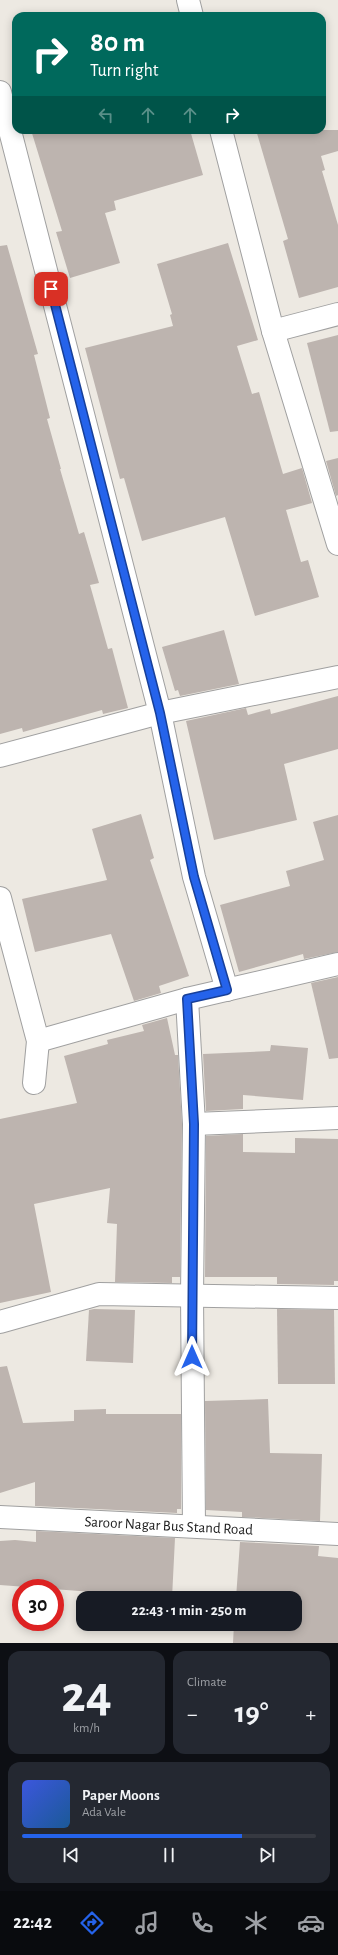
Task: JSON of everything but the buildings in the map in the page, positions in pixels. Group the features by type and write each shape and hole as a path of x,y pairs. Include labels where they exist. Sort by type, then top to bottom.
{"street":[{"path":"188,0 191,12"},
{"path":"0,92 160,713 194,877 227,990"},
{"path":"222,134 273,331 331,494 338,544"},
{"path":"273,331 338,314"},
{"path":"0,756 160,713 338,677"},
{"path":"0,898 38,1041 34,1083"},
{"path":"38,1041 187,999 338,964"},
{"path":"187,999 194,1124 192,1295 194,1526"},
{"path":"194,1124 338,1118"},
{"path":"0,1322 99,1294 338,1298"},
{"name":"Saroor Nagar Bus Stand Road","path":"0,1517 338,1534"}],"route":[{"path":"51,289 160,713 194,877 227,990 187,999 194,1124 192,1357"}]}
